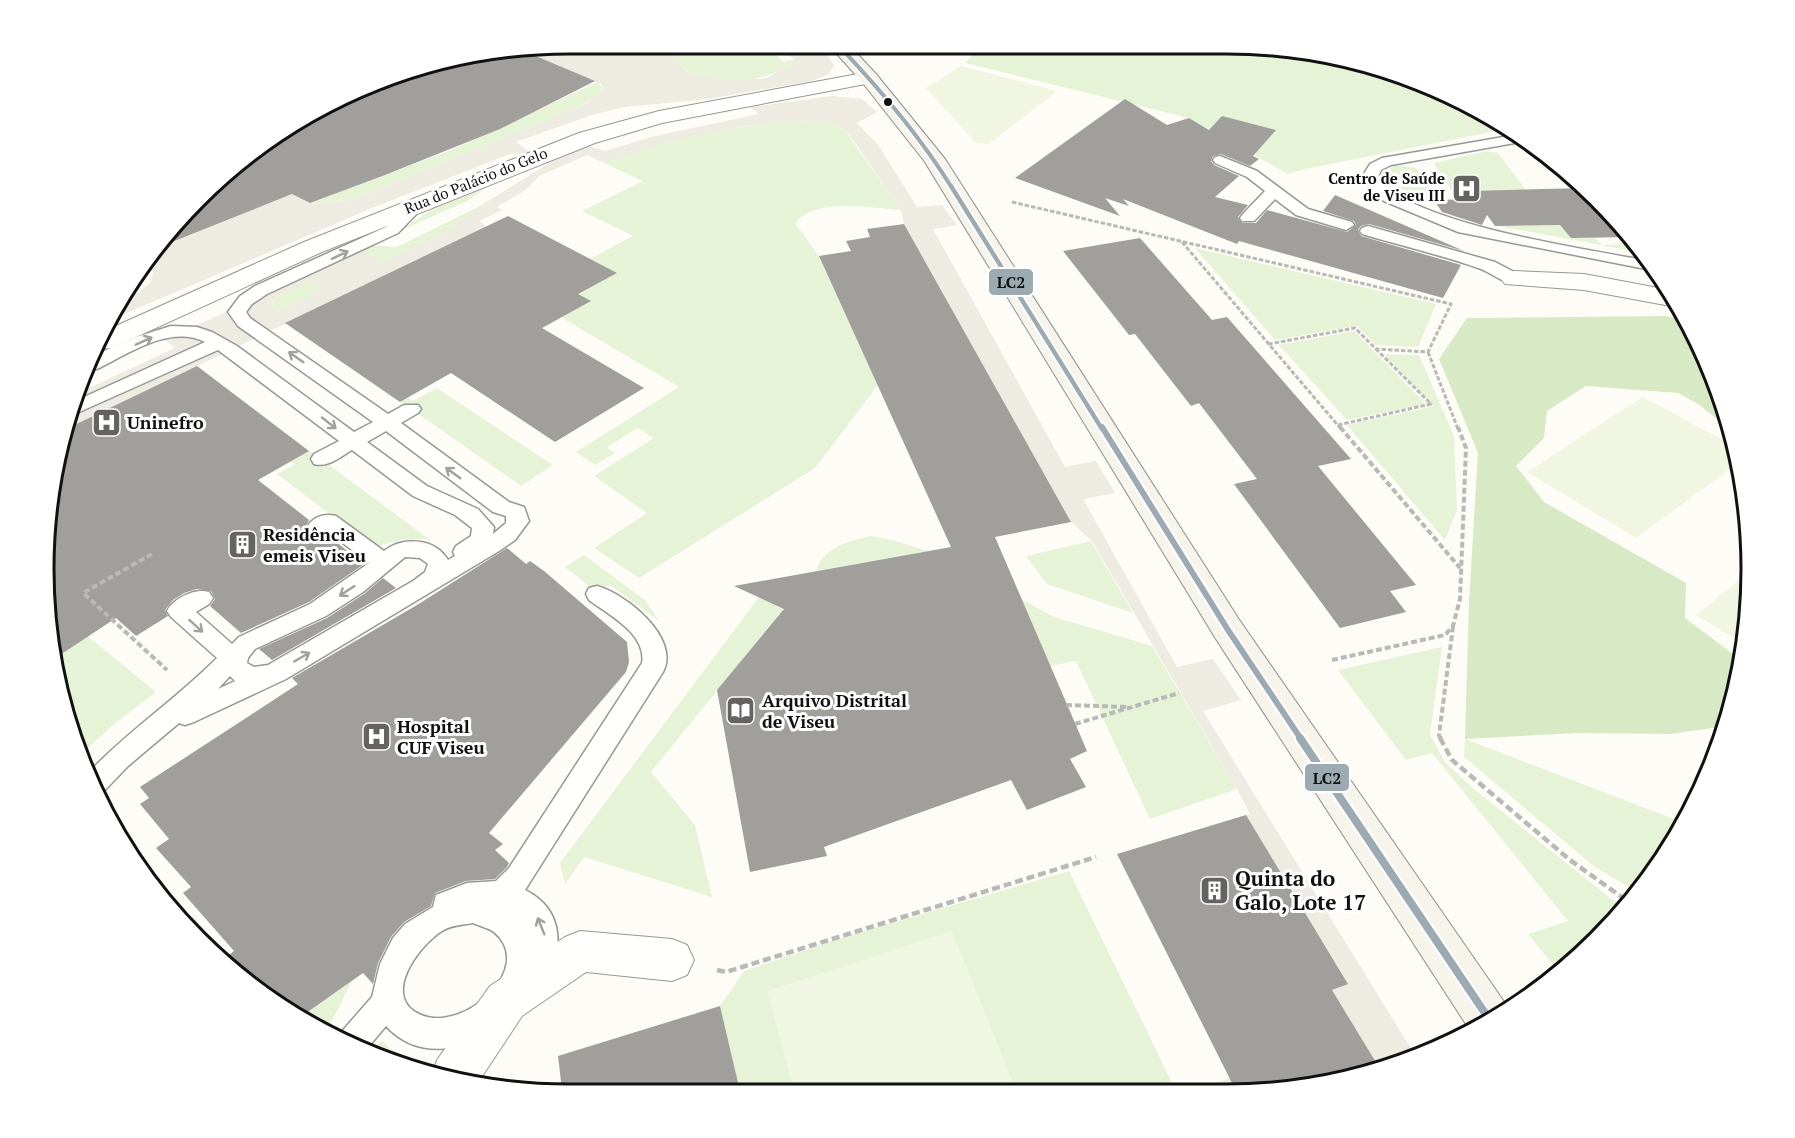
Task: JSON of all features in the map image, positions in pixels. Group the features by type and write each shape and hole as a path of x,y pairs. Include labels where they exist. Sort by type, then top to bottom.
{"street":[{"path":"846,54 869,78 934,159 1228,630 1486,1014"},
{"name":"Rua do Palácio do Gelo","path":"108,340 313,247 548,152 625,126 712,106 869,78"},
{"path":"1514,279 1584,282 1662,296"},
{"path":"457,1071 511,998 580,951 672,960"}],"lane":[{"path":"1510,140 1388,161 1375,167 1370,177 1377,188 1390,198 1464,229 1642,265"},
{"path":"1220,160 1252,174 1302,212 1346,225"},
{"path":"1248,218 1274,191"},
{"path":"147,735 205,704 278,672 421,587 511,531 516,525 519,517 516,512 501,507 346,392 244,322 237,312 246,300 261,290 392,230 419,203"},
{"path":"1368,231 1478,263 1514,279"},
{"path":"1571,250 1584,282"},
{"path":"98,362 158,335 179,331 196,332 218,343 432,498 471,513 479,520 483,527 483,536 478,543 464,551 436,559"},
{"path":"80,406 218,343"},
{"path":"321,459 411,410"},
{"path":"318,527 328,521 383,562"},
{"path":"99,779 119,758 196,695 238,652 318,610 355,586 400,550 427,552 439,564 435,576 421,587"},
{"path":"356,1038 384,1006 390,975 397,956 411,937 431,922 451,913 473,910 493,903 519,877 654,665 655,650 651,639 642,629 597,594"},
{"path":"201,598 179,611 238,652"},
{"path":"238,652 235,665 242,674 261,677 278,672"},
{"path":"388,994 393,1012 406,1025 424,1033 446,1034 468,1028 486,1019 511,998 522,958 519,939 509,924 493,914 493,903"}],"path":[{"path":"1012,202 1451,304 1428,352 1466,448 1460,599 1453,626 1439,735 1452,760 1570,860 1623,898"},
{"path":"1182,242 1460,568"},
{"path":"1269,344 1355,328 1431,404 1338,425"},
{"path":"1376,349 1428,352"},
{"path":"152,554 83,593 196,695"},
{"path":"1332,660 1445,635 1453,626"},
{"path":"1075,724 1179,693"},
{"path":"1066,705 1132,707"},
{"path":"672,960 726,972 1095,857"}],"green space":[{"path":"663,54 774,54 784,62 794,59 791,65 781,71 740,81 712,80 688,71"},
{"path":"973,54 1226,54 1293,58 1392,81 1454,107 1496,131 1288,174 1189,118 965,63"},
{"path":"961,66 1057,91 989,144 976,143 926,88"},
{"path":"598,82 603,90 596,98 573,110 355,199 322,204 310,203 451,150"},
{"path":"798,120 832,123 844,129 901,210 859,206 830,207 805,215 795,223 819,256 878,385 815,468 639,578 594,548 647,513 594,476 654,438 638,428 607,447 615,453 595,465 576,452 679,387 561,317 590,301 578,294 590,259 633,236 582,211 643,181 604,163 675,140 749,126"},
{"path":"1487,151 1498,153 1529,194 1495,194 1491,190 1454,195 1434,163"},
{"path":"1394,165 1416,168 1441,200 1415,200 1398,193 1384,180 1386,173"},
{"path":"495,181 467,201 400,231 438,205"},
{"path":"480,206 443,233 383,262 362,249 371,245 397,247"},
{"path":"1556,220 1571,238 1595,238 1602,245 1626,244 1631,251 1498,226 1525,226"},
{"path":"1195,248 1436,304 1418,347 1376,345 1357,326 1275,340"},
{"path":"309,281 323,290 278,311 272,307 274,301 282,293"},
{"path":"1467,318 1675,318 1702,372 1719,420 1698,404 1678,393 1586,386 1547,411 1544,438 1516,466 1544,502 1686,583 1685,618 1734,654 1716,727 1671,734 1578,733 1465,739 1469,602 1478,453 1439,359"},
{"path":"1354,331 1426,404 1347,420 1279,345"},
{"path":"1384,354 1419,355 1454,436 1457,510 1445,540 1347,425 1434,406"},
{"path":"437,388 553,465 521,486 400,401 407,397 413,401"},
{"path":"1643,397 1724,441 1731,468 1636,538 1527,472"},
{"path":"309,451 429,539 405,539 373,547 277,474 294,465 291,461"},
{"path":"871,536 927,551 816,571 824,556 838,546"},
{"path":"1091,541 1133,613 1047,584 1026,556"},
{"path":"584,555 645,600 659,621 610,585 598,593 565,567"},
{"path":"1741,579 1736,639 1696,615"},
{"path":"759,597 784,608 651,772 695,825 712,897 584,857 565,884 560,863"},
{"path":"1022,600 1054,617 1152,646 1237,789 1150,819 1076,661 1050,666"},
{"path":"56,610 156,692 114,724 87,750 64,669"},
{"path":"1442,647 1430,735 1445,762 1475,790 1617,904 1554,966 1528,934 1568,921 1432,753 1406,760 1338,670"},
{"path":"1465,739 1674,819 1674,822 1631,888 1595,867 1464,757"},
{"path":"1688,794 1676,819 1674,819"},
{"path":"1069,871 1173,1084 738,1084 720,1006 744,971 844,937"},
{"path":"952,931 1014,1084 792,1084 767,991"},
{"path":"352,981 330,1025 307,1012"},
{"path":"382,1040 390,1049 415,1060 403,1057 376,1047"},
{"path":"1230,1078 1233,1084 1226,1084 1214,1084"}],"shaded area":[{"path":"667,54 687,71 696,75 728,81 766,78 791,65 794,59 788,54 827,54 834,65 829,74 812,81 708,99 625,107 592,115 516,142 529,152 520,155 515,152 372,208 121,316 133,296 151,282 153,272 150,270 170,243 292,194 310,203 322,204 355,199 588,103 603,90 601,84 534,55"},
{"path":"832,96 862,99 877,112 857,123 879,146 917,207 942,205 957,225 933,229 1065,467 1096,461 1115,493 1083,499 1177,667 1213,659 1241,700 1203,711 1412,1049 1375,1062 1332,990 1348,983 1246,815 1250,814 1237,789 1092,541 1071,522 904,224 901,210 853,140 844,129 832,123 798,120 746,126 669,142 604,163 587,155 539,176 527,189 497,207 502,210 479,221 487,227 75,425 86,389 175,348 165,340 362,249 383,262 443,233 480,206 556,159 589,146 605,151 655,136 759,114 750,107","holes":["309,281 322,290 278,311 272,307 273,301 280,294"]}],"building":[{"path":"534,55 595,81 500,129 310,203 292,194 170,243 205,205 255,160 311,123 341,107 403,81 469,64"},
{"path":"1125,99 1167,125 1189,118 1209,130 1222,116 1276,130 1253,156 1259,159 1250,166 1221,154 1213,156 1211,161 1214,165 1239,176 1215,197 1248,205 1238,217 1242,223 1256,223 1267,210 1347,232 1356,225 1354,221 1323,211 1335,195 1464,251 1369,224 1361,226 1358,230 1361,236 1461,265 1443,298 1239,241 1237,244 1123,199 1129,206 1105,198 1120,216 1015,178"},
{"path":"1573,188 1620,237 1571,238 1560,225 1495,226 1487,215 1482,225 1442,212 1434,200 1476,199 1470,191"},
{"path":"508,216 617,273 578,294 591,301 542,328 644,388 555,442 451,373 400,402 285,323"},
{"path":"904,224 1071,522 995,537 1087,751 1070,759 1086,787 1027,810 1011,780 824,847 827,856 750,872 717,690 784,609 734,586 951,547 819,256 851,251 846,241 870,237 867,229"},
{"path":"1140,238 1212,320 1227,317 1351,459 1318,466 1416,585 1390,591 1406,612 1340,628 1234,484 1257,479 1199,403 1191,406 1135,334 1129,335 1063,251"},
{"name":"Residência emeis Viseu","path":"197,366 309,451 258,480 309,520 305,528 309,534 317,537 326,534 364,564 309,602 241,633 210,606 215,599 211,591 197,589 173,600 165,610 168,616 136,636 116,618 61,654 55,603 55,535 64,469 75,425"},
{"path":"507,548 526,564 530,561 544,571 627,642 629,662 626,672 489,833 503,844 495,850 509,863 507,867 495,879 466,881 435,893 431,906 404,922 391,937 378,963 373,984 363,973 307,1012 255,978 228,955 234,951 183,893 191,887 156,848 169,839 140,804 149,798 140,787 298,684 292,678 417,605"},
{"path":"383,578 396,588 272,660 259,649 327,618 364,594"},
{"name":"Quinta do Galo, Lote 17","path":"1246,815 1348,984 1332,990 1375,1062 1293,1080 1232,1084 1117,854"},
{"path":"720,1006 738,1084 561,1084 558,1056"}],"transit line":[{"name":"LC2","path":"846,54 869,78 934,159 1228,630 1486,1014"}],"place":[{"name":"Centro de Saúde de Viseu III","path":"1466,188"},
{"name":"Uninefro","path":"106,423"},
{"name":"Residência emeis Viseu","path":"242,545"},
{"name":"Arquivo Distrital de Viseu","path":"741,711"},
{"name":"Hospital CUF Viseu","path":"376,737"},
{"name":"Quinta do Galo, Lote 17","path":"1214,891"}]}
